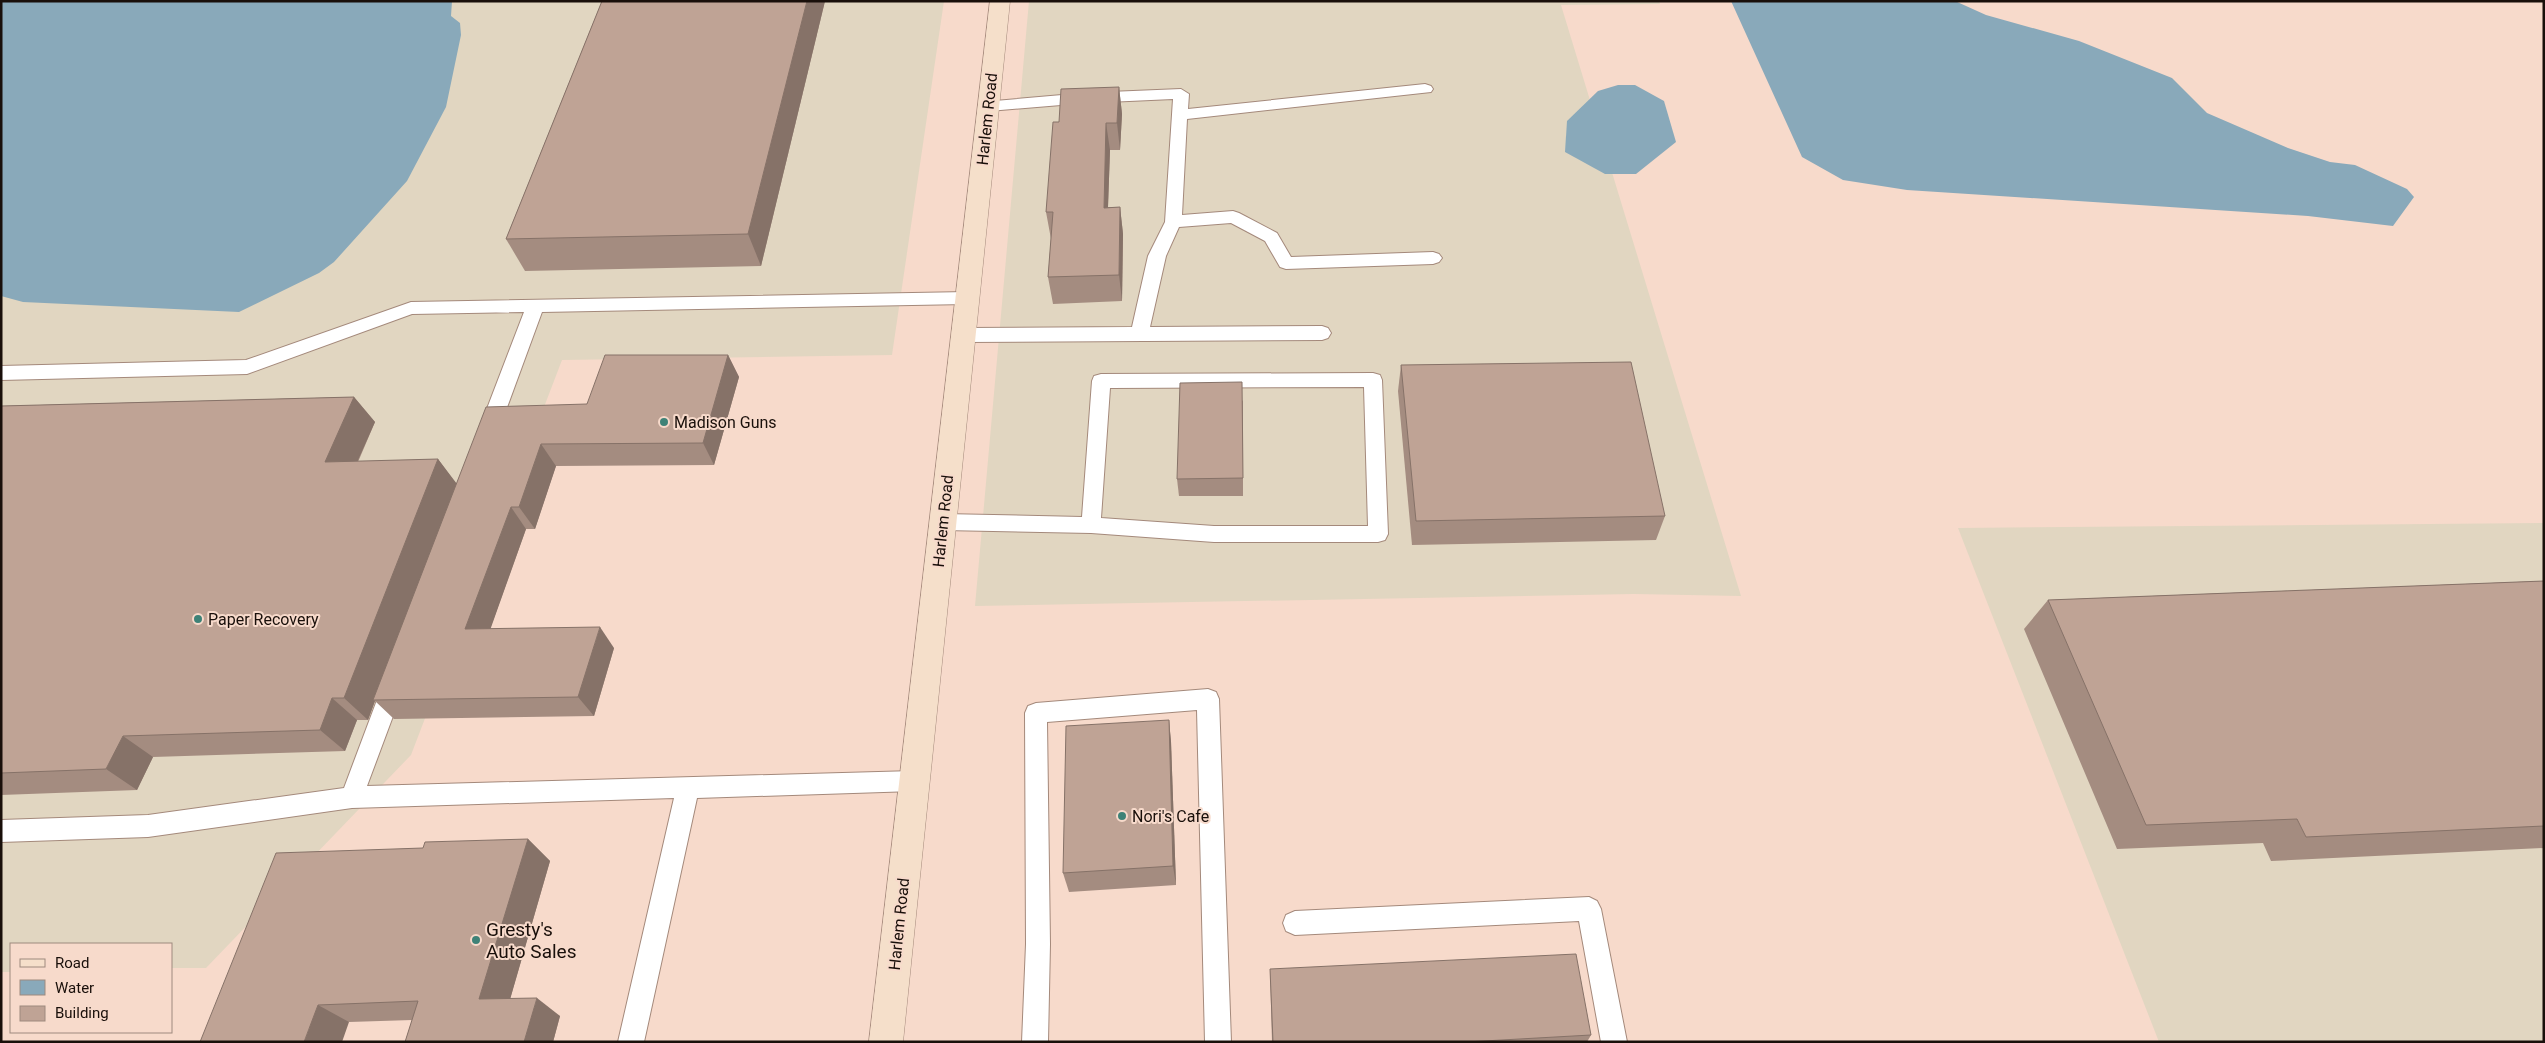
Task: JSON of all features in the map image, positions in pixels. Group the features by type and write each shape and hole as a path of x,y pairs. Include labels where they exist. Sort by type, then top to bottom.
{"main road":[{"name":"Harlem Road","path":"886,1042 1000,1"}],"lane":[{"path":"1180,115 1425,89"},
{"path":"989,106 1084,98 1182,94 1173,222 1157,256 1140,332"},
{"path":"1173,222 1233,218 1271,238 1286,263 1433,258"},
{"path":"1,373 247,367 411,308 967,298"},
{"path":"480,454 536,305"},
{"path":"964,335 1140,332 1322,333"},
{"path":"943,522 1091,525 1214,534 1378,534 1373,380 1101,381 1091,525"},
{"path":"352,797 400,667"},
{"path":"1035,1042 1038,944 1036,713 1208,699 1218,1042"},
{"path":"1,831 148,826 352,797 914,781"},
{"path":"632,1042 688,788"},
{"path":"1295,923 1589,910 1614,1042"}],"shaded area":[{"path":"1,1 944,1 892,355 562,360 411,755 206,968 172,968 172,943 10,943 10,972 1,972"},
{"path":"1029,1 1659,1 1660,4 1561,5 1741,596 1634,594 975,606"},
{"path":"2544,523 2544,1042 2159,1042 1958,528"}],"water":[{"path":"1,1 452,1 451,16 460,23 461,35 446,107 407,181 334,262 319,273 239,312 23,302 1,296"},
{"path":"1731,1 1955,1 1986,15 2079,41 2172,78 2207,113 2288,148 2330,162 2355,165 2407,189 2414,197 2393,226 2308,216 1907,190 1843,180 1802,157"},
{"path":"1618,85 1635,85 1664,101 1676,142 1636,174 1605,174 1565,152 1567,121 1598,91"}],"building":[{"path":"602,1 807,1 748,234 506,239"},
{"path":"1119,87 1117,123 1106,123 1104,208 1120,207 1119,275 1048,277 1053,212 1046,212 1053,122 1059,122 1061,89"},
{"path":"605,355 728,355 703,443 541,444 519,507 511,507 465,629 600,627 578,697 373,700 486,407 587,404"},
{"path":"1631,362 1665,516 1416,521 1401,365"},
{"path":"1242,382 1243,478 1177,479 1180,383"},
{"name":"Paper Recovery","path":"354,397 325,462 438,459 344,698 332,698 320,730 123,736 106,769 1,773 1,406"},
{"path":"2544,581 2544,826 2306,837 2297,819 2146,825 2048,600"},
{"name":"Nori's Cafe","path":"1169,720 1173,866 1063,873 1066,726"},
{"path":"528,839 479,999 537,998 524,1042 405,1042 418,1001 318,1005 304,1042 200,1042 276,853 423,848 425,842"},
{"path":"1576,954 1591,1035 1466,1042 1273,1042 1270,969"}],"place":[{"name":"Madison Guns","path":"664,422"},
{"name":"Paper Recovery","path":"198,619"},
{"name":"Nori's Cafe","path":"1122,816"},
{"name":"Gresty's Auto Sales","path":"476,940"}]}
